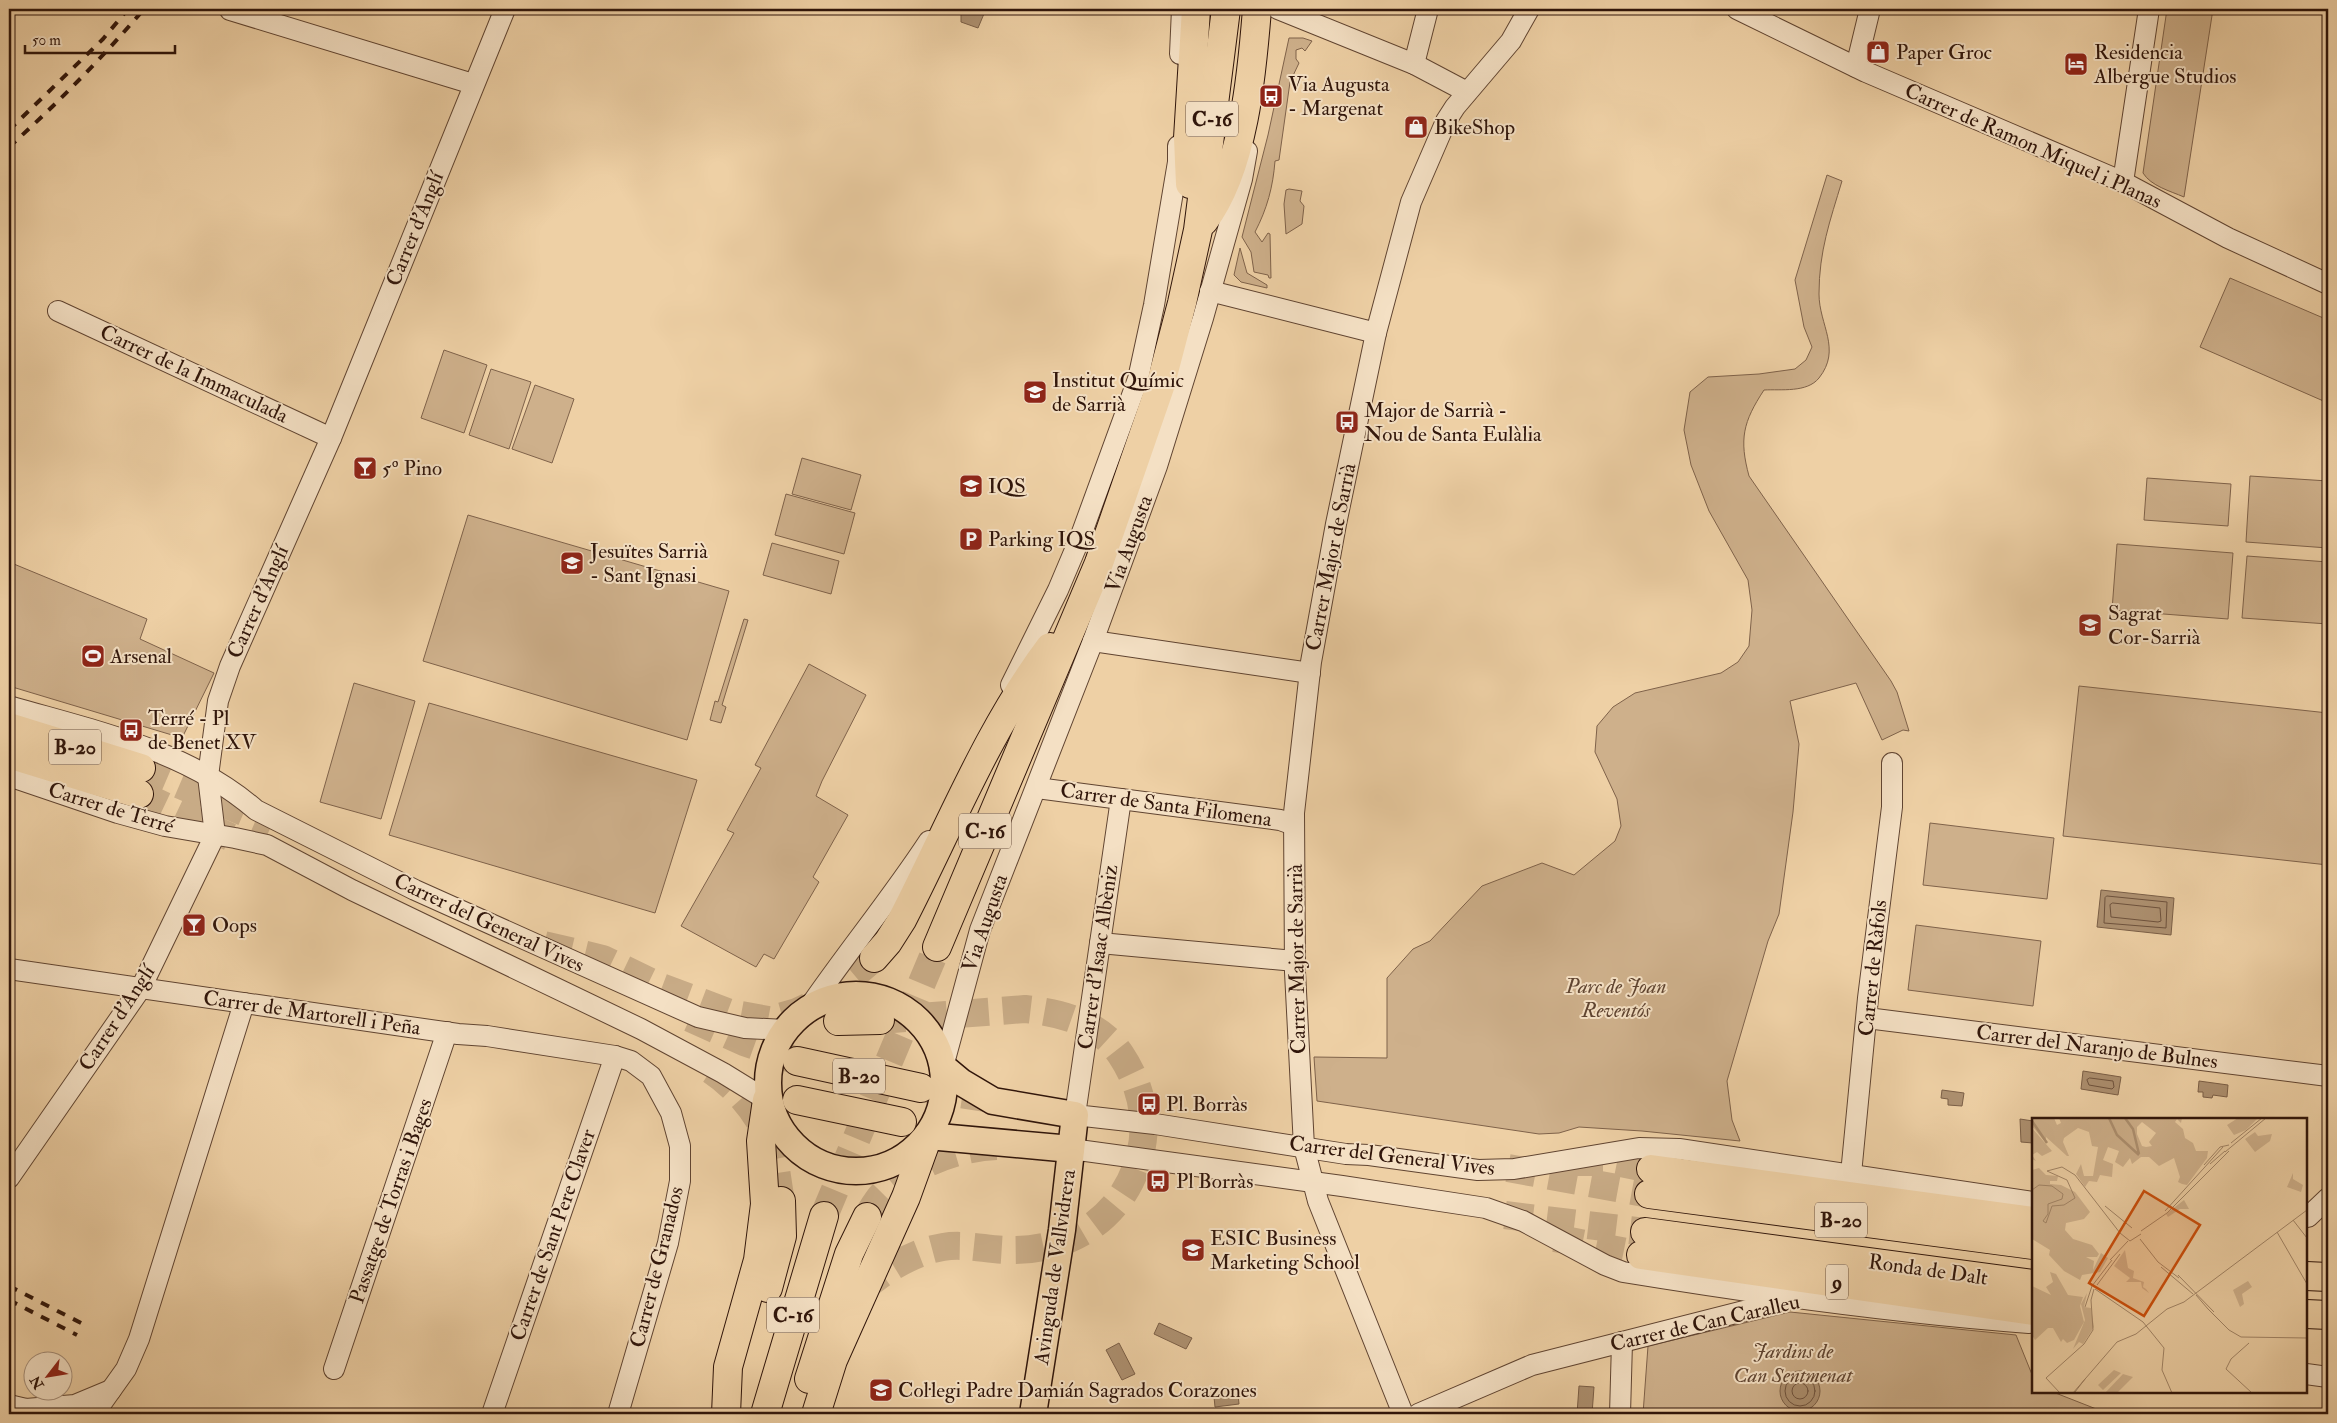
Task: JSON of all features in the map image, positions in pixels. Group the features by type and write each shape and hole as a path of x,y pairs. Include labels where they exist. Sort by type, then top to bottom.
{"highway":[{"path":"1196,9 1188,138 1190,200 1198,230"},
{"name":"C-16","path":"937,947 1099,563 1160,388 1182,303 1198,230 1226,9"},
{"path":"1198,230 1212,210 1229,174 1244,112 1253,59 1257,9"},
{"path":"874,958 888,942 902,920 995,734 1038,663 1078,610"},
{"name":"B-20","path":"9,727 140,781 9,754"},
{"path":"838,1021 880,1020"},
{"name":"B-20","path":"797,1061 921,1088"},
{"path":"726,1414 728,1367 758,1260 765,1204 761,1142 767,1100"},
{"name":"B-20","path":"797,1100 902,1122"},
{"path":"816,1414 833,1360 906,1197 928,1136"},
{"name":"Ronda de Dalt","path":"2032,1221 1650,1181 2032,1245"},
{"path":"730,1414 777,1259 782,1236 781,1201"},
{"name":"C-16","path":"764,1414 824,1216"},
{"path":"799,1414 821,1336 848,1254 867,1217"},
{"name":"Ronda de Dalt","path":"1643,1243 2032,1284"},
{"name":"9","path":"1643,1243 2032,1310"},
{"path":"2307,1276 2328,1277"},
{"path":"821,1336 846,1304"},
{"path":"2307,1314 2328,1314"}],"main road":[{"path":"858,994 884,999 907,1010 926,1029 940,1055 945,1082 943,1103 936,1123 928,1136 910,1152 890,1165 859,1172 839,1170 812,1159 789,1140 778,1125 767,1100 768,1066 775,1048 786,1030 808,1009 843,995 858,994"},
{"name":"Carrer del General Vives","path":"943,1067 961,1082 993,1101 1075,1116"},
{"name":"Avinguda de Vallvidrera","path":"1034,1414 1058,1259 1075,1116"},
{"name":"Carrer del General Vives","path":"928,1136 1071,1149"}],"street":[{"name":"Carrer d'Anglí","path":"9,1178 141,988 215,834 208,776 218,701 230,666 331,438 506,9"},
{"path":"808,1009 843,958 890,899 932,836 971,765 1058,590 1091,510 1138,379 1154,305 1178,162 1182,9"},
{"name":"Via Augusta","path":"943,1067 980,930 1093,641 1157,466 1242,179 1260,88 1270,9"},
{"path":"1278,9 1414,64 1467,92"},
{"path":"1414,64 1428,9"},
{"name":"Carrer Major de Sarrià","path":"1403,1414 1318,1201 1304,1147 1295,961 1294,825 1310,673 1336,524 1376,333 1416,188 1446,121 1467,92 1512,41 1529,9"},
{"name":"Carrer de Ramon Miquel i Planas","path":"1737,9 1856,68 2123,182 2228,238 2328,284"},
{"path":"1856,68 1870,9"},
{"path":"2123,182 2149,9"},
{"path":"230,10 474,84"},
{"path":"1210,290 1376,333"},
{"name":"Carrer de la Immaculada","path":"58,311 331,438"},
{"path":"1093,641 1310,673"},
{"path":"9,706 154,749 208,776"},
{"name":"Carrer de Ràfols","path":"1851,1174 1892,807 1892,763"},
{"name":"Carrer de Terré","path":"9,776 118,813 165,826 215,834"},
{"name":"Carrer del General Vives","path":"208,776 234,791 256,810 415,890 698,1017 745,1028 786,1030"},
{"name":"Carrer de Santa Filomena","path":"1036,788 1280,820 1294,825"},
{"name":"Carrer d'Isaac Albèniz","path":"1075,1116 1121,798"},
{"name":"Carrer del General Vives","path":"215,834 267,846 352,890 641,1029 723,1073 767,1100"},
{"path":"1100,943 1295,961"},
{"name":"Carrer de Martorell i Peña","path":"9,969 447,1032 487,1036 615,1056"},
{"path":"94,1414 126,1369 139,1339 244,1003"},
{"name":"Carrer del Naranjo de Bulnes","path":"1867,1018 2328,1076"},
{"name":"Passatge de Torras i Bages","path":"334,1369 447,1032"},
{"name":"Carrer de Sant Pere Claver","path":"492,1414 615,1056"},
{"name":"Carrer de Granados","path":"615,1056 631,1061 651,1076 671,1113 680,1146 680,1181 668,1243 618,1414"},
{"name":"Carrer del General Vives","path":"1075,1116 1155,1124 1304,1147 1478,1170 1514,1169 1639,1148 1679,1149 1851,1174"},
{"name":"Carrer del General Vives","path":"1071,1149 1486,1208 1523,1221 1605,1265 1623,1272 1797,1298"},
{"path":"1851,1174 2032,1202"},
{"path":"2307,1218 2328,1198"},
{"path":"2307,1218 2328,1215"},
{"name":"Carrer de Can Caralleu","path":"1418,1414 1532,1365 1797,1298 1958,1317 2032,1323"},
{"path":"1620,1414 1622,1342"},
{"path":"9,1404 26,1409 75,1405 112,1390"}],"green space":[{"path":"2167,9 2213,9 2184,197 2156,185 2146,178 2143,173"},
{"path":"1289,38 1303,38 1312,41 1305,51 1302,48 1296,50 1296,59 1299,63 1290,82 1279,160 1275,161 1269,198 1255,232 1262,242 1268,233 1270,234 1271,278 1269,278 1268,275 1254,272 1251,252 1242,237 1268,135"},
{"name":"Parc de Joan Reventós","path":"1827,175 1842,181 1826,236 1819,278 1820,305 1829,347 1826,367 1819,378 1808,386 1793,389 1764,390 1747,422 1744,451 1749,476 1891,681 1897,692 1909,731 1903,730 1882,740 1856,683 1790,701 1799,744 1793,812 1779,914 1768,941 1727,1081 1732,1120 1740,1141 1579,1127 1559,1133 1539,1134 1317,1101 1314,1057 1387,1058 1387,978 1413,949 1430,941 1482,886 1542,863 1574,875 1615,841 1621,826 1617,799 1595,752 1597,726 1613,707 1635,693 1721,673 1738,662 1749,646 1752,610 1748,580 1709,511 1691,465 1684,430 1690,392 1708,377 1759,374 1795,369 1806,360 1812,347 1804,327 1795,280"},
{"path":"1286,190 1302,191 1300,201 1304,206 1302,224 1286,234 1284,204"},
{"path":"1240,248 1247,273 1267,285 1267,288 1241,282 1234,275"},
{"path":"2230,278 2328,320 2328,403 2200,347"},
{"path":"444,350 487,365 464,433 421,418"},
{"path":"491,369 531,382 509,449 469,435"},
{"path":"535,385 574,399 552,463 512,449"},
{"path":"802,458 861,475 851,510 792,494"},
{"path":"2250,476 2328,481 2328,548 2246,542"},
{"path":"2147,478 2231,484 2228,526 2144,520"},
{"path":"786,494 855,513 844,554 775,535"},
{"path":"468,515 729,591 687,740 423,661"},
{"path":"772,543 839,561 831,594 763,575"},
{"path":"2117,544 2233,553 2228,619 2112,610"},
{"path":"2247,556 2328,562 2328,624 2242,618"},
{"name":"Arsenal","path":"9,562 147,619 140,639 214,673 182,738 9,686"},
{"path":"744,619 748,620 722,705 726,707 721,723 710,720 715,701 718,702"},
{"path":"809,664 866,695 816,796 848,815 813,877 819,882 774,959 764,954 756,967 681,926 734,833 727,830 761,768 755,765"},
{"path":"354,683 415,701 381,819 320,802"},
{"path":"2079,686 2328,713 2328,865 2063,836"},
{"path":"429,703 697,780 655,913 389,835"},
{"path":"1930,823 2054,838 2047,899 1923,885"},
{"path":"1916,925 2041,941 2033,1006 1908,990"},
{"name":"Jardins de Can Sentmenat","path":"1790,1312 2016,1335 2032,1375 2032,1393 2056,1393 2109,1414 1643,1414 1648,1346"}],"water":[{"path":"970,9 986,9 978,28 961,22 961,13"},
{"path":"2101,890 2174,898 2171,935 2097,927"},
{"path":"2083,1071 2121,1077 2118,1095 2081,1089"},
{"path":"2199,1081 2228,1085 2227,1097 2213,1095 2212,1098 2203,1097 2203,1092 2198,1092"},
{"path":"1942,1090 1964,1093 1962,1106 1948,1105 1948,1099 1941,1098"},
{"path":"2020,1119 2032,1121 2032,1143 2021,1142"},
{"path":"1159,1323 1192,1338 1186,1349 1154,1334"},
{"path":"1119,1343 1135,1374 1122,1380 1106,1350"},
{"path":"1800,1371 1814,1377 1820,1391 1814,1405 1800,1411 1786,1405 1780,1391 1786,1377"},
{"path":"1579,1386 1594,1387 1592,1414 1577,1414"},
{"path":"1238,1394 1239,1404 1215,1407 1214,1397"}],"tunnel":[{"path":"141,768 272,824"},
{"path":"139,794 230,837"},
{"path":"544,945 603,959 661,987 730,1013 768,1020 797,1012 818,1002 836,990 874,958"},
{"path":"824,1216 937,947"},
{"path":"860,1291 898,1263 920,1253 952,1246 1005,1250 1036,1248 1057,1243 1094,1225 1122,1195 1133,1176 1140,1155 1144,1129 1138,1091 1128,1066 1121,1055 1102,1034 1078,1021 1052,1013 1025,1009 880,1020"},
{"path":"690,1018 744,1042 797,1061"},
{"path":"711,1070 729,1084 753,1110 765,1131 773,1155 781,1201"},
{"path":"921,1088 992,1099"},
{"path":"867,1217 885,1192 909,1173 923,1165 968,1150 998,1146"},
{"path":"1575,1162 1616,1162 1651,1169"},
{"path":"1508,1168 1649,1194"},
{"path":"1505,1215 1645,1232"},
{"path":"1555,1238 1641,1255"}],"railway":[{"path":"9,130 103,39 128,9"},
{"path":"9,147 79,80 144,9"},
{"path":"9,1286 83,1324"},
{"path":"9,1300 77,1335"}],"place":[{"name":"Paper Groc","path":"1878,52"},
{"name":"Residencia Albergue Studios","path":"2076,64"},
{"name":"Via Augusta - Margenat","path":"1271,96"},
{"name":"BikeShop","path":"1416,127"},
{"name":"Institut Químic de Sarrià","path":"1035,392"},
{"name":"Major de Sarrià - Nou de Santa Eulàlia","path":"1347,422"},
{"name":"5º Pino","path":"365,468"},
{"name":"IQS","path":"971,486"},
{"name":"Parking IQS","path":"971,539"},
{"name":"Jesuïtes Sarrià - Sant Ignasi","path":"572,563"},
{"name":"Sagrat Cor-Sarrià","path":"2090,625"},
{"name":"Arsenal","path":"93,656"},
{"name":"Terré - Pl de Benet XV","path":"131,730"},
{"name":"Oops","path":"194,925"},
{"name":"Pl. Borràs","path":"1149,1104"},
{"name":"Pl Borràs","path":"1158,1181"},
{"name":"ESIC Business Marketing School","path":"1193,1250"},
{"name":"Col·legi Padre Damián Sagrados Corazones","path":"881,1390"}]}
